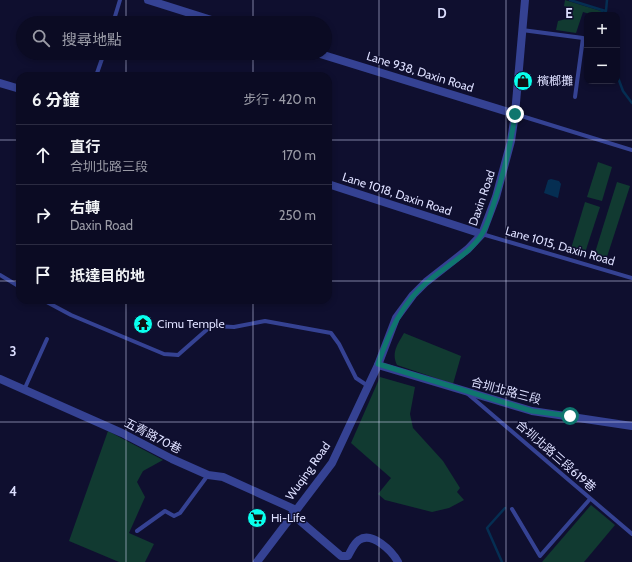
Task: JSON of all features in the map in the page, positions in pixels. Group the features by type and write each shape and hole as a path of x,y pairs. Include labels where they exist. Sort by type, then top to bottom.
{"street":[{"path":"148,0 199,16"},
{"name":"Daxin Road","path":"378,364 396,318 414,295 426,282 468,249 482,234 502,176 511,141 515,114 525,0"},
{"name":"Lane 938, Daxin Road","path":"332,58 515,114"},
{"path":"0,83 16,88"},
{"name":"Lane 1018, Daxin Road","path":"332,185 482,234"},
{"name":"Wuqing Road","path":"257,562 332,463 378,364"},
{"name":"合圳北路三段","path":"378,364 467,393 532,411 632,426"},
{"name":"五青路70巷","path":"0,379 122,433 172,459 208,475 223,478 294,512 341,556 348,556 357,541 362,538 374,540 386,547 398,562"}],"lane":[{"path":"115,16 120,0"},
{"path":"522,30 583,38 575,97"},
{"path":"97,72 102,60"},
{"path":"515,114 632,150"},
{"name":"Lane 1015, Daxin Road","path":"482,234 632,278"},
{"path":"0,275 16,285"},
{"path":"50,304 71,315 164,354 178,355 211,326 234,326 265,321 331,333 339,344 356,378 368,386"},
{"path":"24,390 47,339"},
{"name":"合圳北路三段619巷","path":"467,393 632,534"},
{"path":"137,531 165,511 174,516 180,513 208,475"},
{"path":"512,509 540,556 590,499"}],"green space":[{"path":"565,0 601,12 583,12 576,33 556,30 558,21 566,19 573,13 572,9 564,6"},
{"path":"598,162 612,167 602,201 587,197"},
{"path":"617,182 630,186 605,263 593,259"},
{"path":"585,202 600,207 584,256 570,252"},
{"path":"404,333 461,356 453,384 397,365 395,360 395,352"},
{"path":"380,377 415,387 410,414 413,428 443,461 460,488 457,492 464,500 449,508 432,512 385,500 378,494 391,478 351,443"},
{"path":"108,431 163,460 143,471 137,482 145,497 129,533 154,544 145,562 119,562 69,541"},
{"path":"591,505 615,525 584,562 542,562"}],"water":[{"path":"551,179 559,181 561,184 558,198 544,193 548,180"}],"waterway":[{"path":"570,0 602,10 602,12"},
{"path":"602,10 606,11 607,0"},
{"path":"620,83 623,91 632,103"},
{"path":"502,562 487,528 505,508"}],"place":[{"name":"檳榔攤","path":"523,81"},
{"name":"Cimu Temple","path":"143,324"},
{"name":"Hi-Life","path":"257,518"}],"route":[{"path":"515,114 511,141 502,176 489,219 482,234 468,249 426,282 414,295 396,318 378,364 424,380 532,411 570,416"}]}
